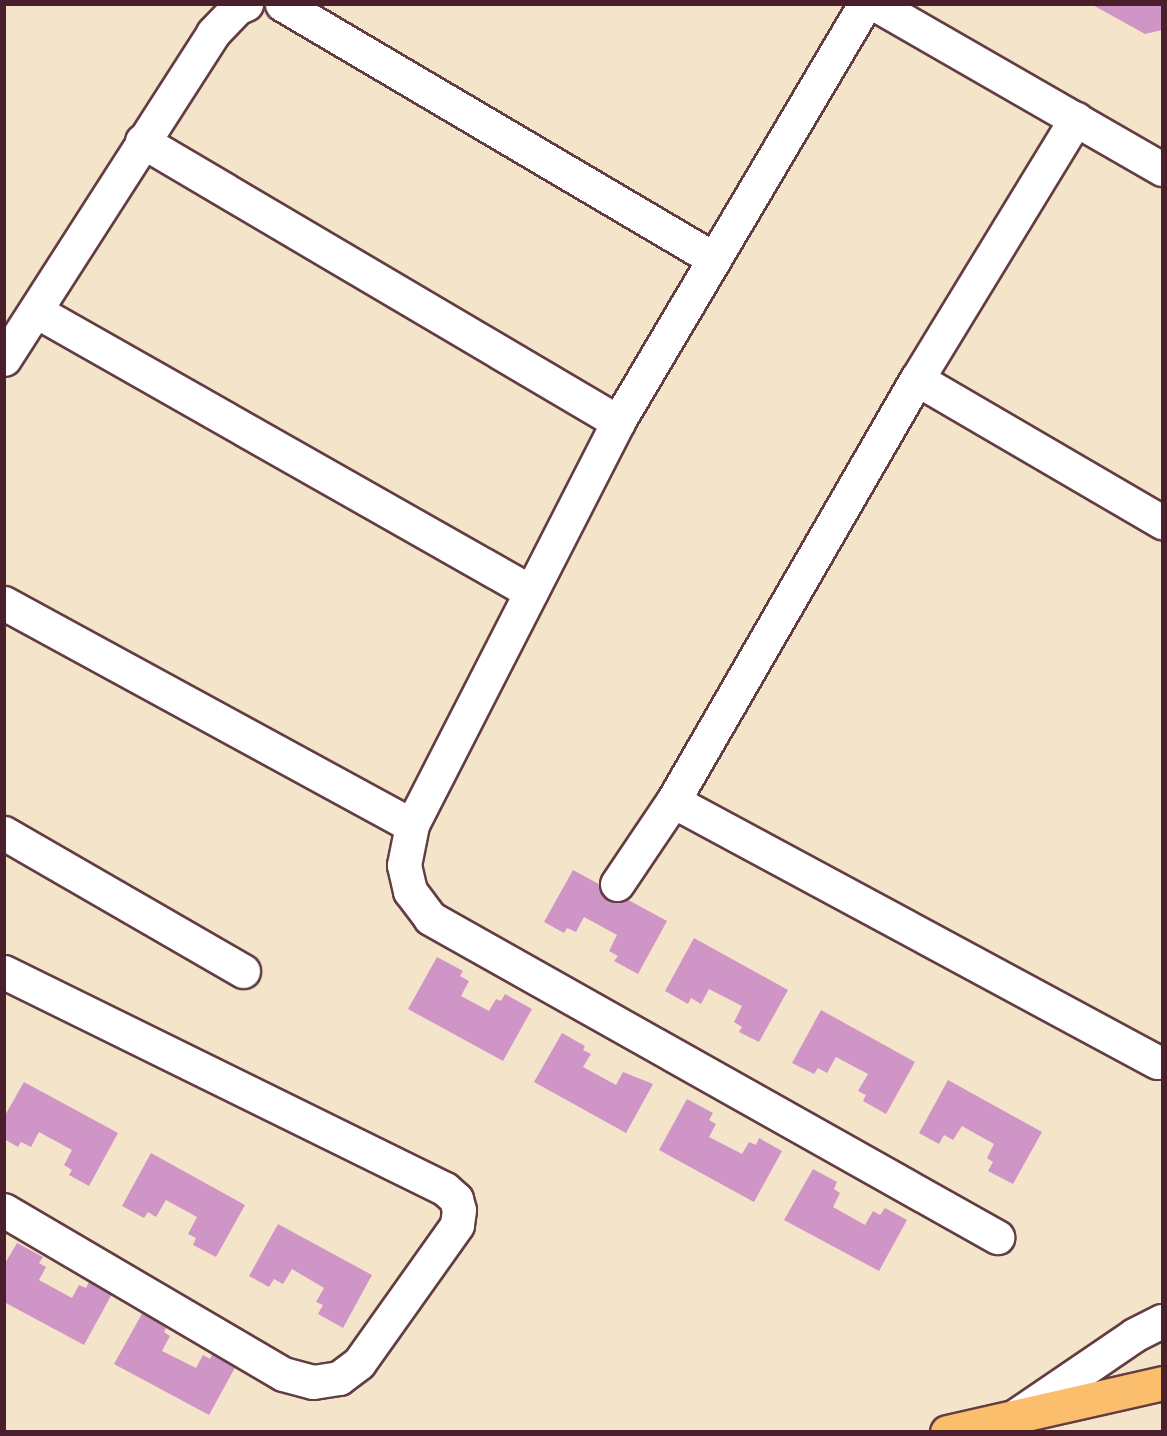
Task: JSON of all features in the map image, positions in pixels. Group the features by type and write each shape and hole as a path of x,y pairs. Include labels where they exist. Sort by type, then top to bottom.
{"main road":[{"path":"947,1431 1162,1383"}],"street":[{"path":"4,359 213,33 237,8 246,4"},
{"path":"282,4 714,259"},
{"path":"865,4 618,422 412,825 404,865 410,891 430,918 997,1237"},
{"path":"875,4 1162,169"},
{"path":"617,884 673,801 916,379 1076,119"},
{"path":"142,141 618,422"},
{"path":"36,310 531,592"},
{"path":"916,379 1162,522"},
{"path":"4,603 412,825"},
{"path":"673,801 1157,1062"},
{"path":"4,833 243,971"},
{"path":"4,972 445,1189 456,1199 459,1210 457,1225 359,1363 339,1378 313,1382 283,1374 9,1220"},
{"path":"1014,1417 1134,1335 1162,1321"}],"building":[{"path":"1091,4 1162,4 1162,30 1145,34"},
{"path":"573,870 667,921 638,974 614,961 618,956 609,951 617,935 584,917 576,932 567,928 564,933 544,922"},
{"path":"694,938 788,990 759,1042 739,1032 742,1027 734,1022 742,1006 709,989 701,1004 691,998 688,1004 665,991"},
{"path":"437,957 463,971 460,976 469,981 461,996 489,1011 496,999 501,1001 505,994 532,1009 503,1061 408,1009"},
{"path":"821,1010 915,1062 886,1114 863,1101 866,1095 858,1091 868,1074 836,1057 827,1073 818,1068 814,1074 792,1063"},
{"path":"562,1033 585,1046 583,1050 591,1054 583,1067 616,1085 623,1072 653,1084 626,1133 534,1082"},
{"path":"948,1080 1042,1132 1013,1184 988,1171 993,1162 987,1158 994,1144 962,1126 953,1140 944,1135 939,1144 919,1133"},
{"path":"24,1082 118,1133 89,1186 69,1175 72,1170 64,1165 72,1150 39,1132 31,1147 21,1142 18,1147 4,1139 4,1117"},
{"path":"687,1099 713,1113 709,1120 716,1124 709,1137 742,1154 749,1142 756,1145 759,1138 782,1151 754,1202 659,1150"},
{"path":"151,1153 245,1205 216,1257 193,1245 196,1238 188,1234 197,1217 166,1200 156,1217 148,1212 144,1218 122,1206"},
{"path":"813,1169 837,1182 834,1189 840,1193 833,1207 865,1225 873,1211 880,1215 885,1208 907,1220 879,1271 784,1220"},
{"path":"278,1224 372,1275 343,1328 318,1314 323,1305 316,1302 324,1288 292,1269 283,1284 274,1279 269,1287 249,1276"},
{"path":"17,1243 43,1257 39,1263 46,1267 39,1280 72,1298 79,1285 86,1288 89,1282 112,1294 84,1345 4,1302 4,1265"},
{"path":"143,1312 167,1326 164,1332 170,1336 162,1351 196,1368 203,1355 210,1359 214,1351 237,1364 209,1415 114,1364"}]}
